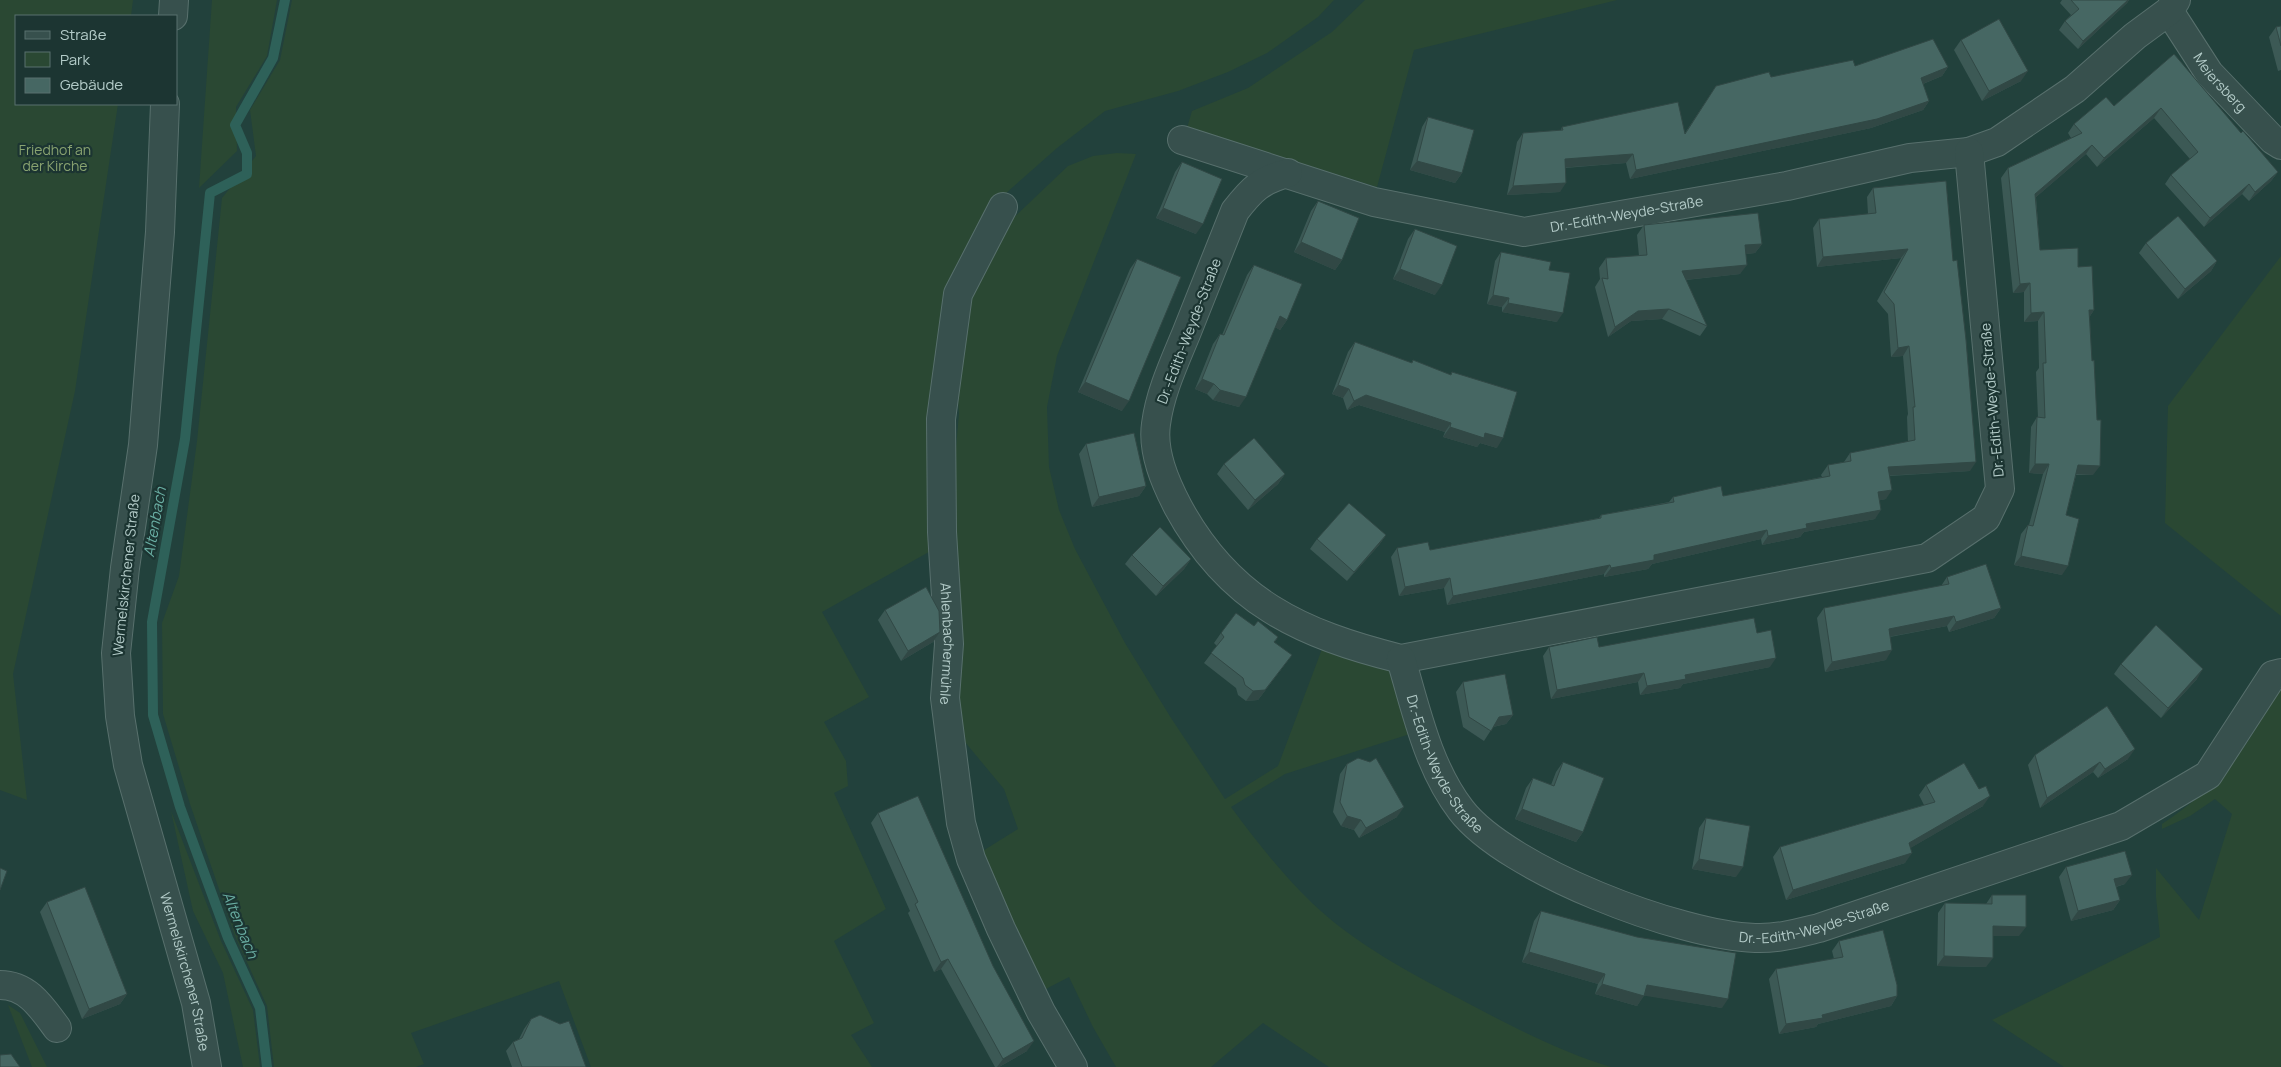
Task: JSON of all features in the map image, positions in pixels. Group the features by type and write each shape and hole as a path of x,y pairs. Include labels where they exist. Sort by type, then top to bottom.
{"street":[{"path":"173,15 174,0"},
{"name":"Meiersberg","path":"2173,5 2209,72 2273,140 2281,145"},
{"name":"Dr.-Edith-Weyde-Straße","path":"1182,140 1374,202 1524,232 1787,186 1910,158 1969,152 1997,142 2075,89 2173,5"},
{"name":"Wermelskirchener Straße","path":"165,105 160,232 143,435 125,568 116,653 120,716 128,765 196,1004 207,1067"},
{"name":"Dr.-Edith-Weyde-Straße","path":"1288,173 1268,179 1250,192 1235,211 1164,390 1156,425 1157,450 1164,477 1187,523 1208,554 1229,578 1254,599 1302,625 1379,654 1401,659 1927,558 1986,518 2000,489 1969,152"},
{"name":"Ahlenbachermühle","path":"1003,207 958,294 941,419 942,532 949,644 946,698 961,823 971,859 1001,929 1041,1012 1073,1067"},
{"name":"Dr.-Edith-Weyde-Straße","path":"1401,659 1423,736 1441,774 1461,810 1491,838 1526,861 1630,908 1665,921 1702,930 1756,938 1780,936 1819,928 2121,826 2208,775 2273,675 2281,673"},
{"path":"0,985 9,985 25,991 37,1001 57,1028"}],"green space":[{"name":"Friedhof an der Kirche","path":"0,0 133,0 131,15 15,15 15,105 118,105 75,391 13,674 27,800 0,790"},
{"path":"212,0 277,0 267,56 236,107 237,151 199,188"},
{"path":"292,0 1334,0 1318,17 1267,53 1228,72 1178,91 1105,111 1057,148 996,202 949,289 936,548 822,612 869,697 824,722 846,761 848,786 834,793 886,909 834,941 874,1023 851,1035 872,1067 591,1067 559,981 411,1033 424,1064 416,1067 274,1067 267,1006 235,936 190,804 163,714 162,623 179,576 197,441 222,198 256,156 250,110 280,60"},
{"path":"1365,0 1617,0 1414,50 1377,187 1187,128 1192,111 1248,88 1332,32"},
{"path":"1117,153 1136,154 1057,356 1047,407 1049,467 1059,510 1075,549 1125,643 1171,718 1225,799 1278,766 1322,649 1383,664 1391,672 1413,733 1285,774 1231,807 1290,881 1328,918 1363,944 1420,978 1514,1027 1552,1045 1611,1067 1329,1067 1263,1023 1211,1067 1116,1067 1093,1027 1069,977 1042,991 981,852 1018,829 1004,789 960,736 950,515 959,414 956,373 969,298 1006,225 1068,166 1093,156"},
{"path":"2281,256 2281,616 2165,523 2168,406"},
{"path":"2281,684 2281,1067 2064,1067 1992,1020 2160,937 2156,897 2156,868 2199,920 2232,814 2215,799 2190,816 2162,829 2162,824 2187,806 2221,775 2250,738"},
{"path":"171,811 221,941 253,1010 260,1067 243,1067 223,973 193,911"},
{"path":"8,1005 20,1013 47,1067 32,1067"}],"building":[{"path":"2071,0 2128,0 2083,41 2065,21 2079,9"},
{"path":"1999,19 2028,71 1989,91 1961,40"},
{"path":"2281,26 2281,46 2276,27"},
{"path":"1933,39 1948,67 1921,78 1929,101 1877,119 1636,170 1633,154 1565,159 1566,183 1513,186 1523,133 1563,130 1562,127 1678,102 1685,134 1716,86 1769,72 1771,77 1853,60 1855,66"},
{"path":"2174,54 2241,133 2243,131 2278,172 2255,192 2249,184 2210,218 2171,175 2198,152 2161,108 2104,158 2092,145 2035,194 2040,250 2078,248 2078,267 2092,266 2094,310 2089,310 2097,420 2101,420 2100,466 2078,465 2066,515 2079,519 2068,566 2021,556 2028,525 2033,526 2049,464 2035,464 2037,417 2045,418 2043,363 2046,363 2044,312 2031,313 2030,283 2020,284 2008,168 2082,133 2074,124 2106,97 2114,106"},
{"path":"1428,117 1474,130 1462,173 1417,161"},
{"path":"1182,162 1222,179 1203,224 1163,208"},
{"path":"1946,181 1953,261 1957,260 1966,340 1976,462 1888,467 1892,490 1878,492 1881,510 1806,524 1807,528 1768,536 1767,530 1654,555 1654,560 1611,568 1610,565 1453,596 1450,578 1405,587 1397,548 1428,542 1430,550 1601,518 1601,515 1674,502 1673,497 1721,486 1723,496 1830,476 1828,465 1851,461 1850,453 1915,440 1913,407 1915,407 1909,346 1898,348 1894,304 1884,292 1908,249 1823,257 1819,219 1876,213 1873,188"},
{"path":"1318,201 1359,218 1342,260 1301,242"},
{"path":"1758,213 1762,244 1745,245 1747,265 1682,271 1707,326 1669,309 1638,311 1615,327 1602,278 1608,279 1606,258 1647,255 1644,225"},
{"path":"2178,216 2217,261 2185,289 2146,243"},
{"path":"1415,229 1457,246 1442,285 1400,269"},
{"path":"1501,252 1551,262 1549,270 1570,273 1563,313 1508,303 1509,298 1493,295"},
{"path":"1137,259 1181,277 1129,401 1085,382"},
{"path":"1254,265 1302,284 1287,320 1280,316 1246,397 1220,390 1214,384 1202,379 1220,334 1224,335"},
{"path":"1355,342 1412,363 1413,360 1451,375 1452,372 1517,392 1503,438 1485,433 1484,438 1450,427 1451,423 1366,395 1354,401 1349,389 1338,385"},
{"path":"1134,433 1146,486 1099,497 1086,444"},
{"path":"1254,438 1285,474 1255,500 1224,464"},
{"path":"1349,503 1386,535 1354,572 1317,539"},
{"path":"1160,527 1191,559 1163,586 1132,555"},
{"path":"1986,564 2001,608 1956,622 1954,616 1889,629 1892,650 1832,662 1824,608 1949,584 1947,577"},
{"path":"926,587 939,611 940,632 908,651 885,610"},
{"path":"1236,613 1254,626 1258,621 1278,637 1274,642 1292,655 1265,690 1253,691 1245,685 1243,678 1211,653 1224,637 1221,633"},
{"path":"1754,618 1757,633 1771,630 1776,658 1685,675 1686,679 1647,686 1644,673 1557,690 1549,647 1597,637 1599,647"},
{"path":"2156,625 2203,669 2168,708 2121,664"},
{"path":"1505,674 1513,715 1499,717 1491,731 1469,717 1463,682"},
{"path":"2107,706 2135,749 2105,769 2100,762 2047,798 2035,755"},
{"path":"1358,758 1370,762 1376,758 1404,807 1366,828 1361,820 1347,816 1340,802 1347,764"},
{"path":"1563,762 1604,778 1583,832 1522,809 1533,778 1554,786"},
{"path":"1964,763 1979,789 1986,786 1990,796 1909,843 1912,853 1793,890 1780,847 1935,802 1926,785"},
{"path":"918,796 993,966 1034,1041 1003,1059 948,959 941,962 915,904 918,902 878,813"},
{"path":"1706,818 1750,826 1743,867 1699,859"},
{"path":"2125,851 2132,875 2114,879 2120,900 2078,911 2066,867"},
{"path":"0,868 7,871 0,890"},
{"path":"85,887 127,994 89,1009 47,902"},
{"path":"1992,895 2026,895 2026,927 1993,926 1993,958 1944,956 1945,903 1992,904"},
{"path":"1541,911 1637,937 1736,953 1728,999 1647,985 1644,996 1602,984 1605,974 1529,952"},
{"path":"1883,930 1897,985 1897,996 1822,1015 1823,1018 1786,1024 1776,969 1843,957 1839,941"},
{"path":"540,1015 560,1024 569,1021 586,1067 522,1067 513,1042 522,1038 531,1019"},
{"path":"11,1054 20,1067 0,1067 0,1055"}],"waterway":[{"name":"Altenbach","path":"267,1067 260,1008 228,938 180,807 153,715 152,622 185,439 210,193 247,174 247,153 235,125 273,58 285,0"}]}
